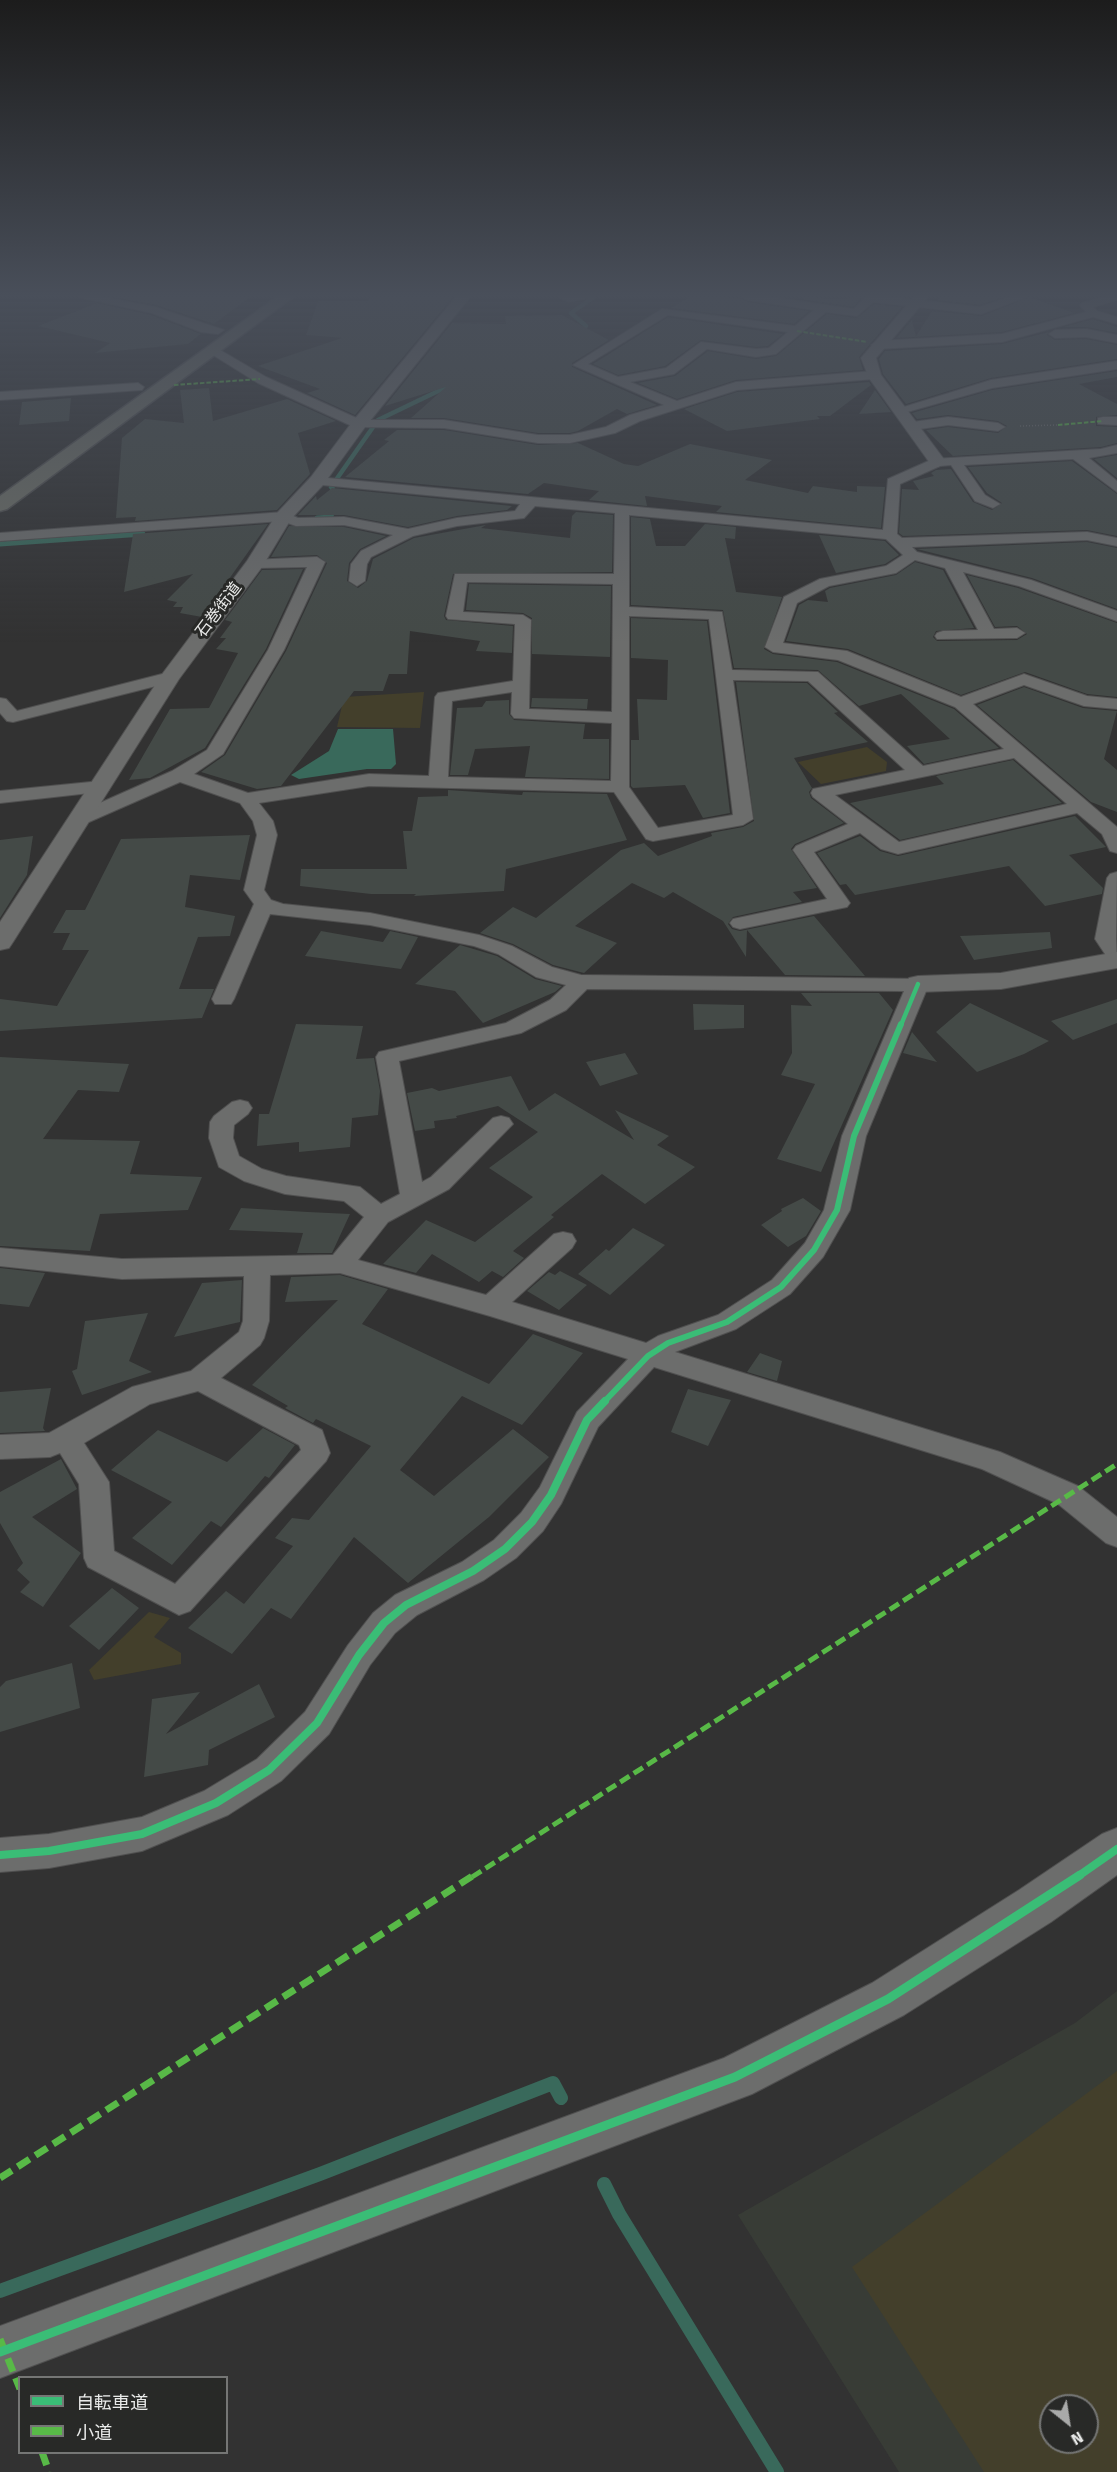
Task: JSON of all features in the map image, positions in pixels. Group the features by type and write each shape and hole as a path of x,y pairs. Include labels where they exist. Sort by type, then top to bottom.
{"main road":[{"path":"0,488 103,412"},
{"path":"0,505 126,412"}],"street":[{"path":"335,412 361,424 384,426 444,424 538,439 570,439 610,430 653,412"},
{"name":"石巻街道","path":"0,942 82,818 170,676 255,562 284,516 320,481 370,412"},
{"path":"902,412 938,462"},
{"path":"913,426 948,421 998,426"},
{"path":"1117,449 1076,454 938,462 893,482 894,539 912,555 1025,583 1117,616"},
{"path":"1076,454 1117,488"},
{"path":"954,460 980,498 993,504"},
{"path":"320,481 622,508 894,539 1087,536 1117,542"},
{"path":"357,581 359,564 366,554 408,533 457,522 519,515 532,500"},
{"path":"621,611 716,615 743,819 653,835 620,787 621,718 621,611 621,579 622,508"},
{"path":"0,537 284,516 296,522 344,520 408,533"},
{"path":"912,555 891,570 825,582 790,600 773,647 840,656 962,703 1115,836"},
{"path":"82,818 179,775 214,754 276,650 317,562 255,562"},
{"path":"951,564 989,635"},
{"path":"621,579 460,577 454,616 523,620 520,714 621,718"},
{"path":"943,636 1017,633"},
{"path":"724,675 812,676 921,774"},
{"path":"0,703 13,717 170,676"},
{"path":"962,703 1024,679 1084,701 1117,704"},
{"path":"438,782 444,697 521,685"},
{"path":"1018,752 921,774 820,793 888,845 898,848 1081,806"},
{"path":"179,775 247,799 369,780 620,787"},
{"path":"0,797 101,787"},
{"path":"247,799 263,821 267,835 254,890 264,904 279,910 369,919 479,941 505,950 544,972 581,982 918,984 1001,981 1117,960"},
{"path":"740,923 840,903 803,850 862,825"},
{"path":"1117,878 1105,939 1117,955"},
{"path":"223,999 264,904"},
{"path":"413,1198 387,1057 513,1028 558,1005 581,982"},
{"path":"0,1855 49,1851 142,1834 216,1803 269,1770 317,1723 359,1655 384,1623 406,1605 473,1571 505,1549 532,1522 551,1495 587,1420 648,1356 668,1343 727,1322 781,1287 814,1250 837,1210 854,1136 918,984"},
{"path":"240,1108 222,1122 221,1138 228,1161 253,1175 285,1185 351,1193 379,1216"},
{"path":"340,1264 379,1216 440,1183 501,1124"},
{"path":"491,1306 563,1241"},
{"path":"0,1257 122,1269 340,1264 491,1306 990,1460 1068,1495 1117,1534"},
{"path":"0,1448 50,1445 66,1439 142,1395 200,1380 250,1338 256,1321 257,1266"},
{"path":"66,1439 94,1482 99,1558 179,1601 316,1453 312,1438 200,1380"},
{"path":"0,2352 735,2077 888,1999 1035,1906 1117,1850"}],"path":[{"path":"998,426 1058,425"}],"shaded area":[{"path":"424,692 420,728 337,727 344,697"},
{"path":"338,729 393,729 396,764 391,769 367,769 299,779 291,775 329,751"},
{"path":"867,747 887,762 886,771 821,784 798,762"},
{"path":"149,1612 170,1618 154,1637 181,1653 181,1664 94,1680 89,1670"},
{"path":"1117,1991 1117,2472 899,2472 738,2215 1075,2023"},
{"path":"1117,2071 1117,2472 984,2472 852,2267"}],"building":[{"path":"21,412 70,412 69,421 19,425"},
{"path":"183,412 212,412 213,421 242,412 317,412 336,421 298,433 310,474 277,510 135,521 136,517 116,518 122,438 145,419 184,423"},
{"path":"417,412 611,412 578,431 570,433 538,433 444,418 411,418"},
{"path":"691,412 835,412 830,416 817,416 820,419 727,431"},
{"path":"1117,412 1117,415 1096,417 1096,426 1117,427 1117,443 1101,447 953,456 926,430 948,427 998,433 1007,426 998,421 948,415 917,419 912,413"},
{"path":"397,430 444,430 538,445 578,443 624,464 638,466 690,444 772,460 745,480 808,493 813,486 857,492 857,486 885,487 881,528 716,512 722,506 645,496 647,506 589,500 599,491 544,483 528,494 345,477 389,441 384,440"},
{"path":"1117,455 1117,478 1094,459"},
{"path":"1072,461 1117,494 1117,536 1087,530 903,536 899,533 902,489 919,490 913,481 934,476 931,473 936,470 951,469 973,502 992,510 1002,503 987,493 968,467"},
{"path":"332,488 512,506 507,510 457,516 408,527 344,515 298,515 316,496 317,500"},
{"path":"576,512 613,515 612,572 453,574 444,616 446,620 513,626 512,653 476,651 480,641 410,631 407,674 389,674 383,691 354,691 281,786 257,789 201,772 225,755 286,651 327,563 317,555 271,557 289,526 344,527 386,536 360,549 349,563 347,581 358,588 367,581 373,559 414,538 486,525 481,528 570,538 572,516"},
{"path":"631,517 650,519 656,546 685,546 705,524 736,527 735,539 725,538 736,592 782,597 764,649 773,654 837,662 954,709 999,748 924,764 907,746 950,739 901,694 859,706 818,670 734,668 723,610 631,605"},
{"path":"268,524 202,617 180,613 183,607 173,607 177,602 167,600 193,574 124,592 133,534"},
{"path":"819,535 885,541 899,555 885,564 836,573"},
{"path":"1087,542 1117,548 1117,609 1032,578 917,549"},
{"path":"915,562 943,570 974,628 936,631 933,637 937,641 1017,640 1027,634 1017,626 995,627 967,575 1018,588 1117,623 1117,697 1087,694 1025,672 961,695 848,649 786,641 799,605 808,600 828,602 825,591 830,588 896,575"},
{"path":"303,569 266,649 205,748 150,778 129,780 170,709 209,708 238,653 216,649 226,638 220,638 232,622 225,620 262,570"},
{"path":"469,584 611,586 610,657 532,654 532,618 523,613 466,610"},
{"path":"631,618 707,621 730,813 703,818 685,785 633,788 631,786 631,740 639,740 637,699 667,700 668,660 631,658"},
{"path":"736,682 807,683 838,712 834,713 868,742 794,758 812,788 809,792 811,798 844,823 795,844 791,849 817,888 793,892 802,902 733,917 728,924 732,929 740,931 814,916 865,976 785,975 747,930 746,957 723,921 673,892 664,898 632,883 575,926 617,943 584,973 553,965 513,944 480,933 513,907 536,918 621,850 644,843 658,856 712,836 711,833 743,827 754,821"},
{"path":"1024,687 1083,708 1117,711 1104,759 1117,770 1117,812 1091,802 977,705"},
{"path":"532,698 588,699 587,709 531,707"},
{"path":"509,700 509,714 514,720 585,724 583,739 609,739 609,779 525,777 530,746 475,749 468,775 450,775 457,708 482,707 486,701"},
{"path":"1013,760 1062,803 900,840 850,803 944,784 936,776"},
{"path":"448,790 522,795 523,792 607,794 627,840 506,869 504,891 414,896 416,894 371,894 300,886 301,869 407,869 403,831 412,831 418,797 448,796"},
{"path":"1075,816 1106,847 1069,855 1103,888 1102,894 1045,906 1009,866 855,895 846,884 840,885 817,853 860,836 880,851 898,856"},
{"path":"250,835 240,880 190,875 185,907 235,916 230,936 198,937 179,989 214,989 202,1018 0,1031 0,999 57,1006 89,950 62,950 70,933 53,933 66,910 85,910 121,839"},
{"path":"33,836 27,875 0,918 0,840"},
{"path":"321,931 383,942 390,931 418,937 401,969 305,956"},
{"path":"1050,932 1052,948 974,960 960,936"},
{"path":"460,945 497,956 535,979 562,986 555,992 483,1023 455,991 415,984"},
{"path":"801,993 879,993 893,1010 821,1172 777,1159 815,1084 781,1075 792,1053 791,1005 812,1006"},
{"path":"1117,999 1117,1023 1073,1040 1051,1021"},
{"path":"970,1003 1049,1041 1024,1054 977,1072 936,1032"},
{"path":"693,1004 744,1005 744,1028 694,1030"},
{"path":"296,1024 363,1026 356,1059 374,1058 380,1091 378,1115 352,1118 350,1147 299,1152 299,1142 257,1146 259,1114 269,1114"},
{"path":"912,1032 937,1062 903,1053"},
{"path":"625,1053 638,1074 600,1086 586,1062"},
{"path":"0,1057 129,1064 119,1092 78,1090 43,1139 140,1141 130,1174 202,1177 188,1210 100,1214 90,1251 0,1246"},
{"path":"511,1076 529,1111 555,1093 634,1140 615,1110 669,1136 657,1145 695,1167 645,1204 602,1174 551,1215 554,1217 513,1251 524,1258 503,1277 492,1271 479,1282 432,1254 416,1273 383,1264 426,1220 475,1242 533,1197 489,1168 538,1132 498,1106 456,1116 457,1118 434,1121 435,1128 415,1131 407,1093 432,1088 439,1091"},
{"path":"803,1198 821,1211 806,1236 788,1247 761,1225 782,1211 781,1209"},
{"path":"241,1208 350,1214 332,1253 297,1253 303,1233 229,1230"},
{"path":"633,1228 665,1245 610,1295 578,1274 606,1249 609,1251"},
{"path":"0,1268 45,1273 29,1307 0,1304"},
{"path":"560,1271 587,1285 559,1310 527,1291 549,1272 555,1275"},
{"path":"340,1275 388,1289 362,1324 489,1384 533,1334 583,1353 522,1425 462,1396 400,1470 434,1496 513,1429 549,1457 489,1517 408,1583 354,1537 291,1619 271,1608 232,1654 188,1628 226,1591 244,1604 293,1546 275,1538 292,1518 309,1520 371,1446 316,1419 313,1423 285,1408 288,1406 252,1385 338,1300 285,1302 291,1277"},
{"path":"242,1280 240,1322 174,1337 202,1283"},
{"path":"148,1313 129,1361 152,1372 82,1395 72,1371 77,1369 85,1321"},
{"path":"760,1353 782,1361 777,1381 747,1372"},
{"path":"51,1388 43,1428 45,1431 0,1433 0,1392"},
{"path":"688,1389 731,1400 708,1446 671,1432"},
{"path":"263,1428 295,1445 269,1478 265,1476 221,1527 211,1521 172,1565 132,1538 172,1502 111,1470 158,1430 227,1462"},
{"path":"61,1459 77,1489 32,1517 81,1553 43,1607 20,1592 30,1582 17,1570 23,1563 0,1523 0,1492"},
{"path":"112,1588 139,1608 99,1650 69,1626"},
{"path":"72,1663 80,1708 0,1732 0,1687 6,1681"},
{"path":"259,1684 275,1717 209,1750 208,1765 144,1777 152,1699 200,1692 166,1734"}],"waterway":[{"path":"331,487 378,420 394,412"},
{"path":"317,518 331,517 334,500 332,486"},
{"path":"0,544 143,534"},
{"path":"0,2291 320,2174 553,2083 561,2098"},
{"path":"604,2184 619,2214 777,2472"}],"marked path":[{"path":"1058,425 1103,421"},
{"path":"0,2178 1117,1464"},
{"path":"0,2339 18,2384"},
{"path":"43,2454 49,2472"}],"cycle path":[{"path":"0,1855 49,1851 142,1834 216,1803 269,1770 317,1723 359,1655 384,1623 406,1605 473,1571 505,1549 532,1522 551,1495 587,1420 648,1356 668,1343 727,1322 781,1287 814,1250 837,1210 854,1136 918,984"},
{"path":"0,2352 735,2077 888,1999 1035,1906 1117,1849"}]}
